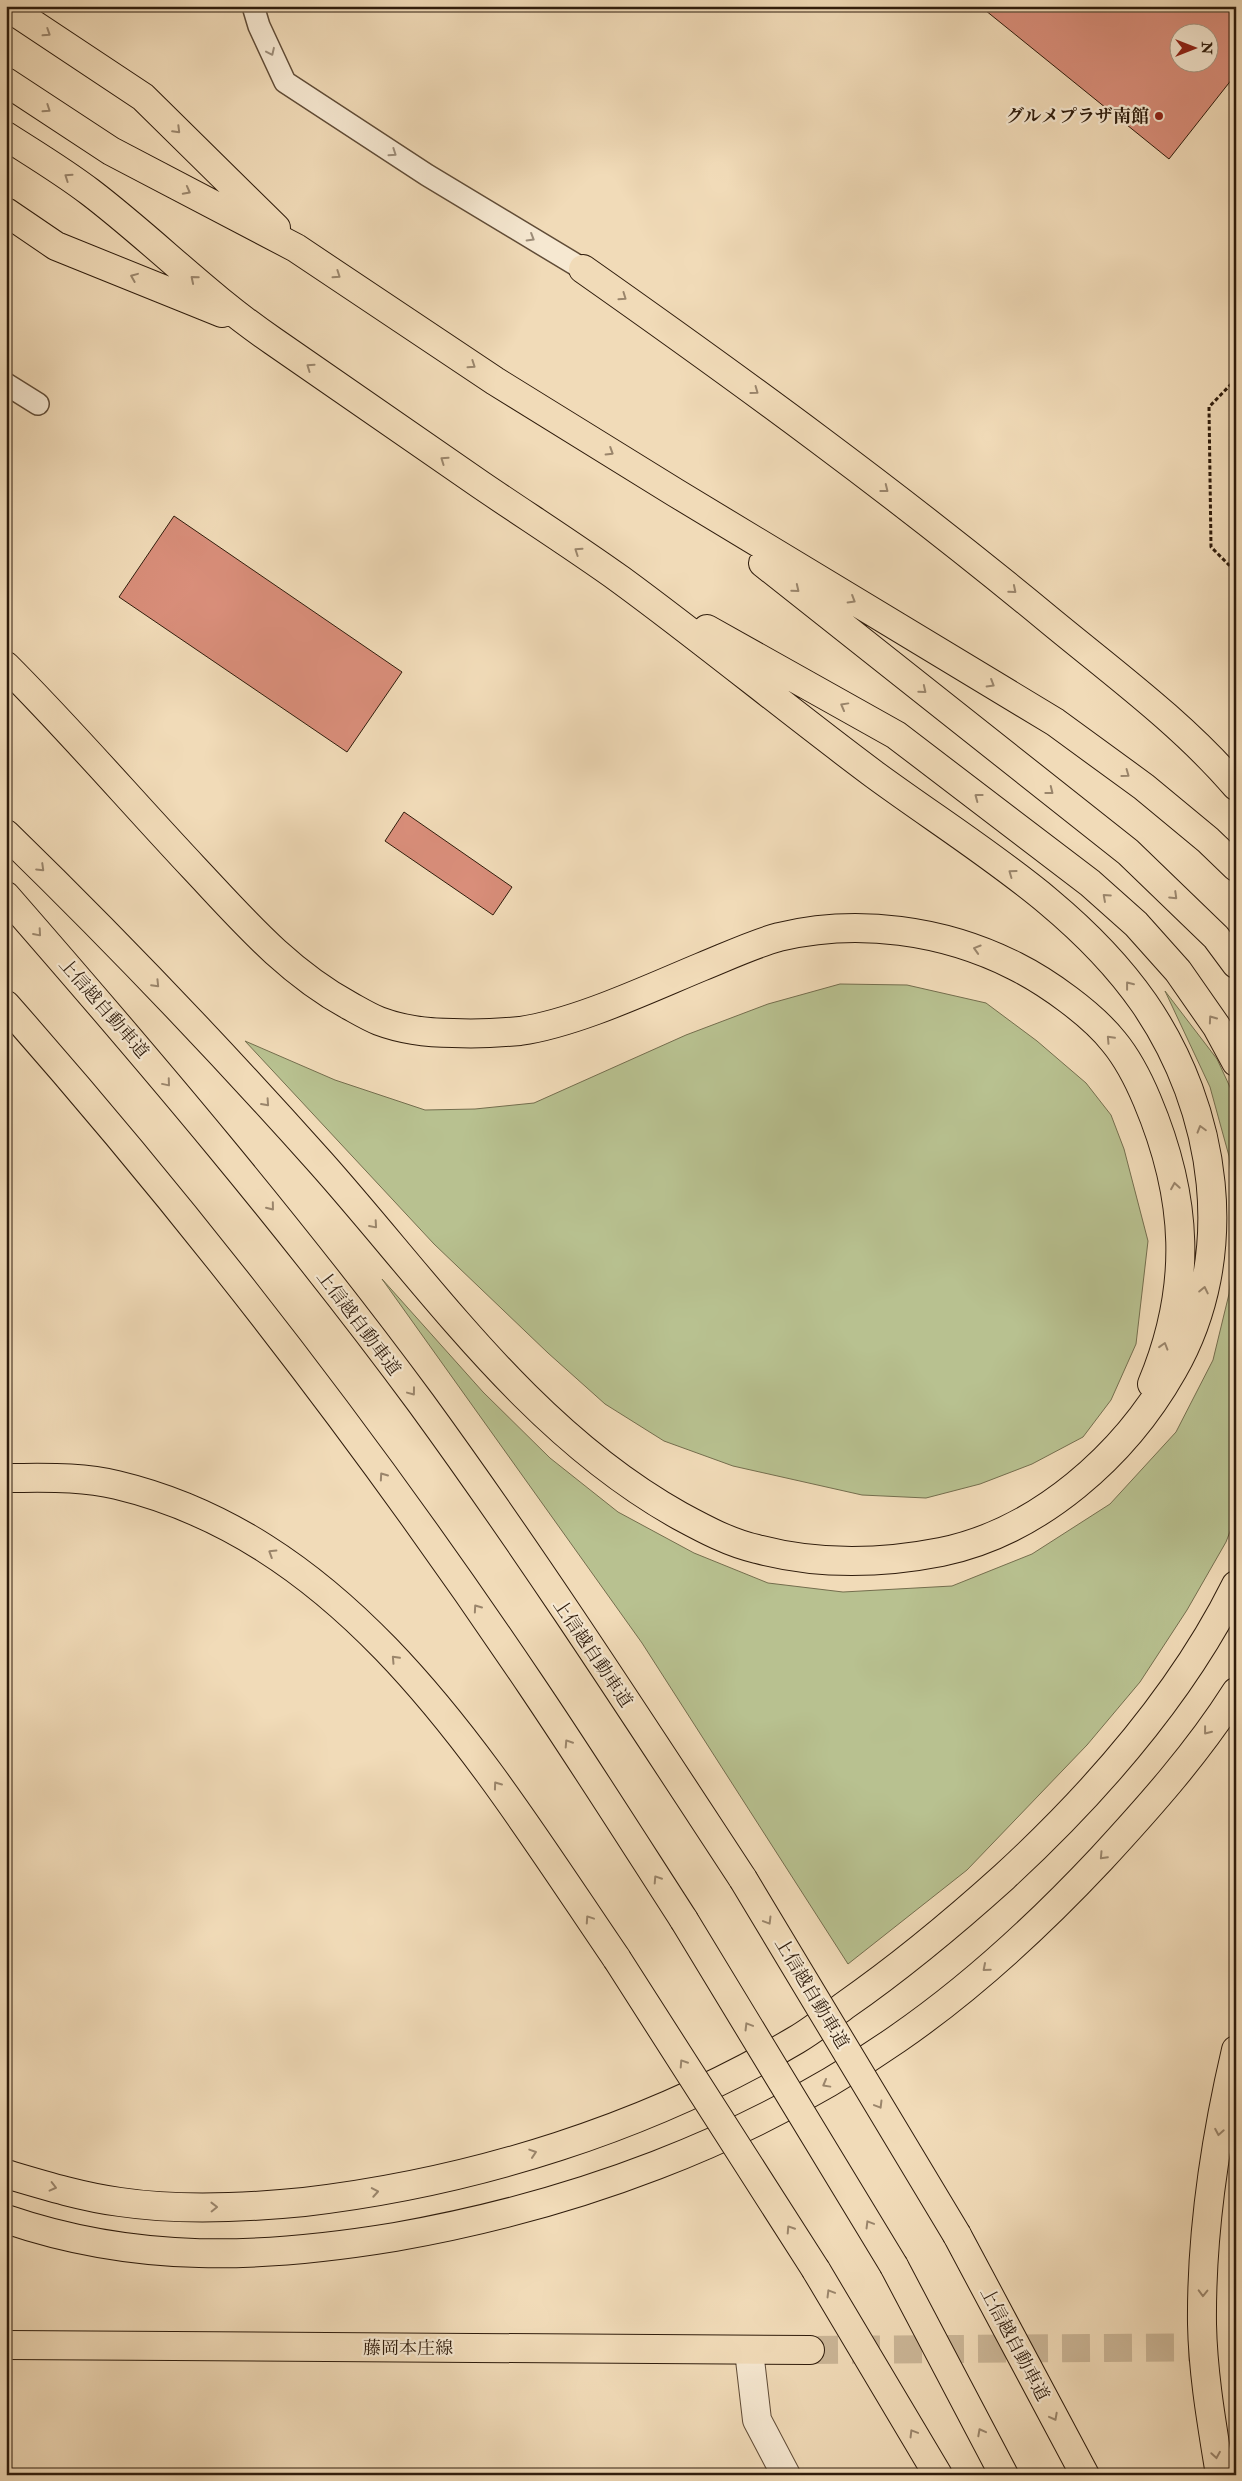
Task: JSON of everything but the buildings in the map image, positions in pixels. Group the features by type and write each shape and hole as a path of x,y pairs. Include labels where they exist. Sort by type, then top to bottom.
{"main road":[{"path":"6,6 143,97 296,248"},
{"path":"6,82 111,151 296,248 495,381 1054,722 1144,787 1208,840 1236,867"},
{"path":"6,136 88,190 245,322 618,579 876,775 1020,878 1067,918 1110,961 1143,1003 1170,1046 1191,1094 1206,1147 1213,1201 1212,1255 1200,1307 1182,1355 1155,1401 1124,1439 1089,1473 1045,1507 1001,1532 954,1549 900,1559 851,1561 802,1558 750,1548 694,1524 655,1502 605,1468 554,1426 509,1380 323,1166 173,1001 6,834"},
{"path":"6,212 56,246 245,322"},
{"path":"583,269 825,442 980,563 1128,685 1184,735 1236,786"},
{"path":"676,493 1128,852 1216,937 1236,964"},
{"path":"618,579 896,735 1037,840 1090,882 1136,924 1178,970 1217,1027 1236,1062"},
{"path":"6,666 47,706 257,936 296,972 336,998 379,1021 426,1033 470,1034 523,1030 571,1017 623,999 779,937 829,930 882,929 934,936 986,952 1030,973 1074,1004 1114,1042 1140,1085 1160,1132 1175,1180 1181,1226 1180,1279 1169,1330 1154,1379 1124,1439"},
{"name":"上信越自動車道","path":"6,896 117,1022 272,1209 421,1404 591,1646 743,1879 957,2235 1085,2475"},
{"path":"6,1005 51,1056 210,1251 363,1448 530,1684 684,1920 894,2266 1004,2475"},
{"path":"6,1478 61,1477 115,1484 171,1500 225,1524 276,1554 324,1590 375,1638 464,1739 617,1959 816,2270 938,2475"},
{"path":"6,2174 120,2202 192,2208 262,2206 349,2196 434,2181 518,2158 660,2108 730,2076 799,2038 870,1988 922,1948 1034,1849 1086,1795 1186,1672 1221,1616 1236,1585"},
{"path":"6,2219 87,2241 150,2252 213,2255 273,2252 346,2245 427,2231 488,2217 622,2178 689,2152 763,2118 832,2080 898,2038 955,1994 1075,1886 1126,1831 1177,1770 1236,1692"},
{"path":"1220,2475 1208,2403 1202,2325 1204,2247 1212,2167 1236,2050"},
{"name":"藤岡本庄線","path":"6,2345 810,2350"}],"street":[{"path":"749,2351 757,2420 786,2475"}],"lane":[{"path":"253,6 259,26 285,82 427,176 583,269"},
{"path":"6,384 38,404"}],"path":[{"path":"1236,380 1209,407 1211,547 1236,572"}],"green space":[{"path":"840,984 907,985 986,1003 1037,1041 1086,1083 1111,1115 1124,1149 1148,1241 1136,1344 1111,1400 1083,1437 1032,1464 980,1484 926,1498 862,1495 733,1466 664,1441 605,1404 548,1353 434,1244 245,1041 335,1080 425,1110 475,1109 534,1103 686,1035 768,1004"},
{"path":"1165,991 1217,1059 1236,1100 1236,1221 1229,1156 1210,1087"},
{"path":"1236,1221 1236,1516 1226,1542 1187,1610 1140,1682 1087,1745 967,1870 848,1964 642,1643 382,1279 483,1392 550,1458 618,1512 694,1553 768,1583 843,1592 952,1586 1032,1554 1110,1504 1176,1432 1213,1360 1229,1294"}],"tunnel":[{"path":"810,2350 1236,2347"}],"place":[{"name":"グルメプラザ南館","path":"1159,116"}]}
